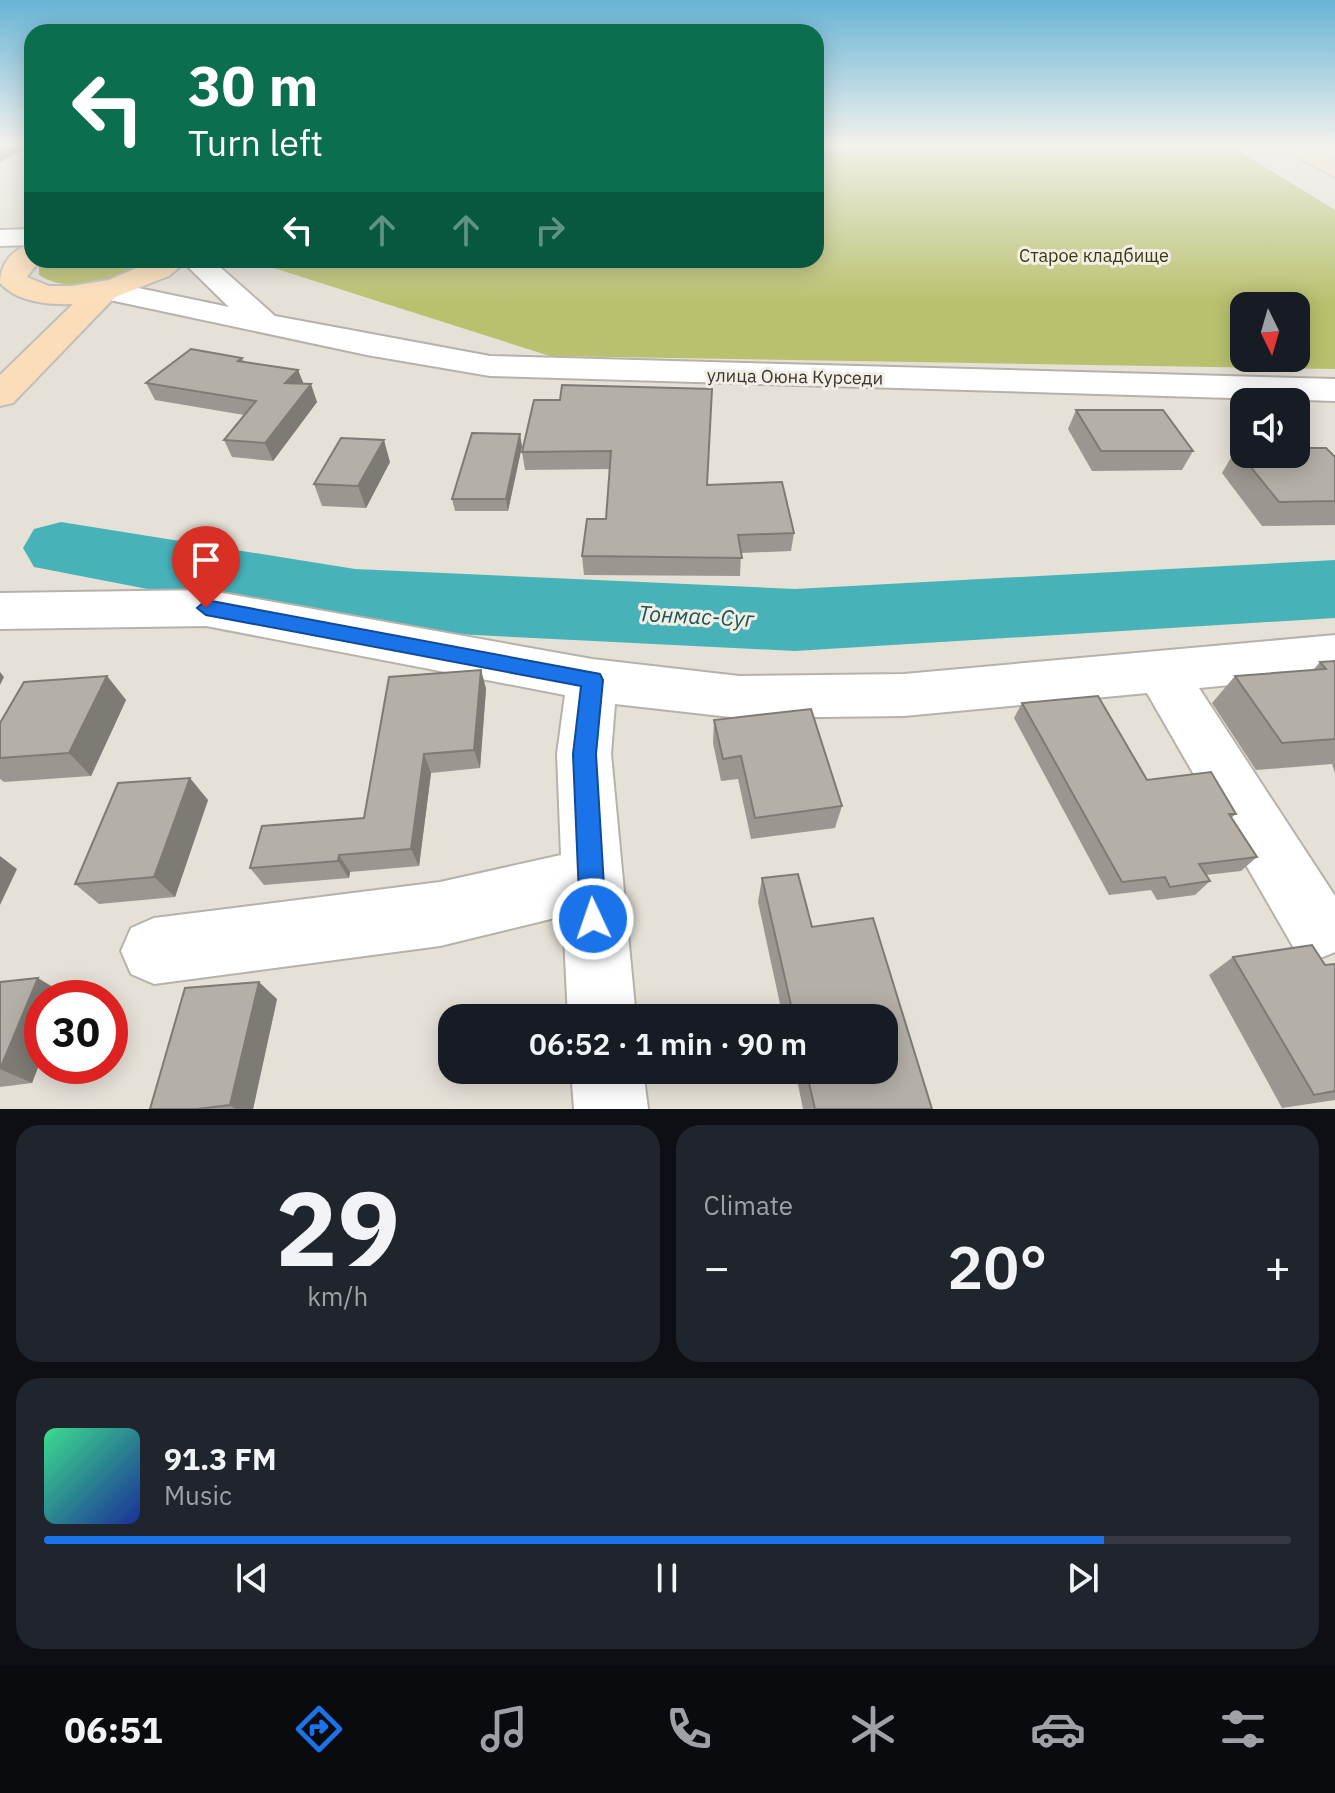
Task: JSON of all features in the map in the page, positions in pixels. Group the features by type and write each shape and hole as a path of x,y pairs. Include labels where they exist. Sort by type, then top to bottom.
{"main road":[{"path":"0,393 22,327 12,272 24,260"},
{"path":"12,281 58,295 105,290 145,278 161,268"},
{"path":"0,393 105,290"}],"street":[{"path":"0,238 24,237"},
{"name":"улица Оюна Курседи","path":"204,268 261,319"},
{"name":"улица Оюна Курседи","path":"105,290 261,319 436,357 530,369 1335,390"},
{"path":"0,611 206,608 592,680 739,697 904,695 1335,655"},
{"path":"1161,671 1318,927"},
{"path":"592,680 584,754 601,1004"},
{"path":"154,951 440,914 591,879"},
{"path":"608,1084 611,1109"}],"green space":[{"name":"Старое кладбище","path":"824,198 1315,198 1335,210 1335,369 1310,369 1310,292 1230,292 1230,367 550,356 274,268 824,268"},
{"path":"39,268 138,268 112,279 81,284 52,281 39,275"}],"building":[{"path":"191,349 242,358 238,361 298,370 285,383 311,384 265,443 224,440 256,401 146,383"},
{"path":"562,385 712,389 707,485 782,482 794,533 738,535 742,558 582,556 587,519 606,519 611,451 522,452 534,400 560,400"},
{"path":"1076,410 1163,410 1193,451 1101,451"},
{"path":"472,433 520,434 506,499 452,499"},
{"path":"341,438 384,440 358,486 314,484"},
{"path":"1310,448 1326,448 1335,457 1335,501 1279,502 1251,468 1310,468"},
{"path":"1335,661 1335,739 1282,743 1235,676 1326,669 1320,662"},
{"path":"481,670 474,750 424,754 411,849 339,855 338,861 250,868 262,826 364,818 389,677"},
{"path":"107,676 69,753 0,758 0,723 24,682"},
{"path":"1098,696 1147,780 1211,772 1236,814 1229,814 1257,857 1199,864 1210,881 1170,887 1165,877 1122,882 1022,703"},
{"path":"811,709 842,806 755,818 741,756 723,759 714,720"},
{"path":"190,778 154,877 75,884 118,783"},
{"path":"798,874 812,927 873,918 932,1109 815,1109 809,1084 898,1084 898,1004 791,1004 762,878"},
{"path":"1312,945 1325,965 1335,964 1335,1091 1314,1095 1233,957"},
{"path":"38,978 24,980 24,1012 0,1069 0,982"},
{"path":"259,982 230,1105 150,1109 185,988"}],"waterway":[{"name":"Тонмас-Суг","path":"61,548 355,599 795,620 1335,589"}],"route":[{"path":"206,608 423,646 592,680 584,754 593,919"}]}
